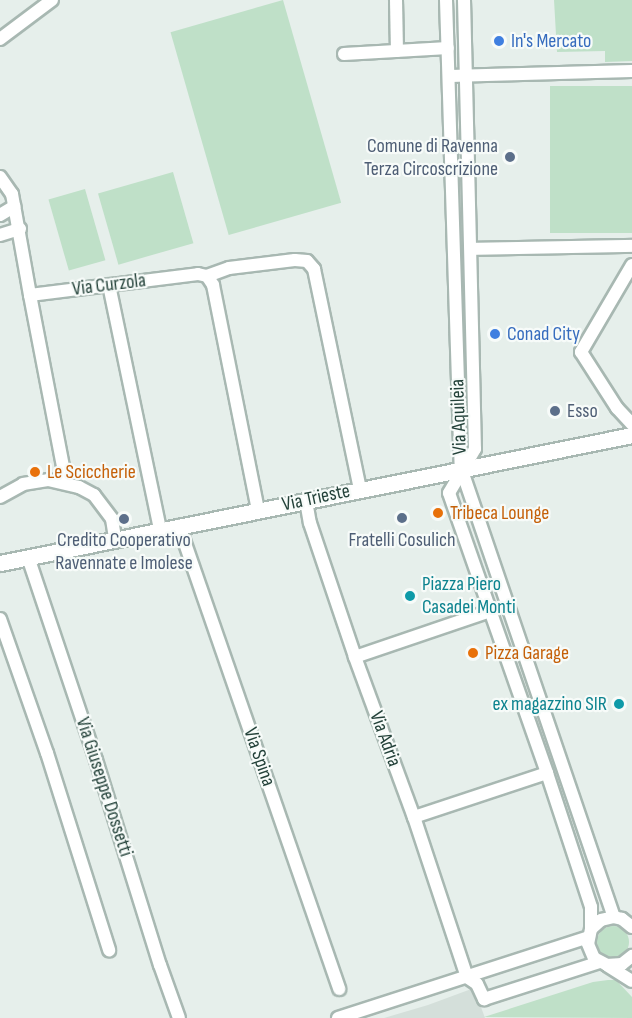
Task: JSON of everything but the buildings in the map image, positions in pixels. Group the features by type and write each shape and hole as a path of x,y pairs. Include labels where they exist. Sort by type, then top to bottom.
{"street":[{"path":"0,39 52,0"},
{"path":"396,0 397,51"},
{"name":"Via Aquileia","path":"446,0 461,468"},
{"name":"Via Aquileia","path":"461,468 475,449 464,0"},
{"path":"344,54 448,48"},
{"path":"450,76 632,71"},
{"path":"0,177 12,194 20,229 31,300 66,482"},
{"path":"0,215 15,206"},
{"path":"0,235 20,229"},
{"path":"471,249 632,246"},
{"name":"Via Curzola","path":"31,300 109,285 198,274 207,276 229,268 295,260 307,261 314,269 360,489"},
{"path":"632,265 581,352 616,408 632,424"},
{"path":"207,276 213,285 258,510"},
{"path":"109,285 160,530"},
{"name":"Via Trieste","path":"0,563 632,435"},
{"path":"461,468 449,493 547,773 591,908 590,951 603,964 632,981"},
{"path":"461,468 614,917"},
{"path":"0,497 23,484 48,480 66,482 94,495 112,519 115,538"},
{"name":"Via Adria","path":"306,501 310,522 355,657 414,817 467,977"},
{"name":"Via Spina","path":"179,526 339,989"},
{"name":"Via Giuseppe Dossetti","path":"28,557 96,760 159,965 179,1018"},
{"path":"355,657 490,611"},
{"path":"0,619 47,753 109,950"},
{"path":"414,817 547,773"},
{"path":"338,1018 467,977 590,933 601,920 614,917 622,919 632,927"},
{"path":"467,977 477,984 484,999 603,964 622,964 632,956"}],"shaded area":[{"path":"474,988 485,1018 384,1018 428,1005"}],"green space":[{"path":"283,0 341,203 229,235 171,32"},
{"path":"554,0 632,0 632,61 605,62 605,51 557,52"},
{"path":"550,86 632,86 632,233 550,233"},
{"path":"173,172 193,243 118,265 98,193"},
{"path":"85,189 105,260 69,271 48,199"},
{"path":"613,926 624,931 629,942 624,953 613,958 602,953 597,942 602,931"},
{"path":"616,980 632,997 632,1018 484,1017 593,982"}],"place":[{"name":"In's Mercato","path":"499,41"},
{"name":"Comune di Ravenna Terza Circoscrizione","path":"510,157"},
{"name":"Conad City","path":"495,334"},
{"name":"Esso","path":"555,411"},
{"name":"Le Sciccherie","path":"35,472"},
{"name":"Tribeca Lounge","path":"438,513"},
{"name":"Fratelli Cosulich","path":"402,518"},
{"name":"Credito Cooperativo Ravennate e Imolese","path":"124,519"},
{"name":"Piazza Piero Casadei Monti","path":"410,596"},
{"name":"Pizza Garage","path":"473,653"},
{"name":"ex magazzino SIR","path":"619,704"}]}
